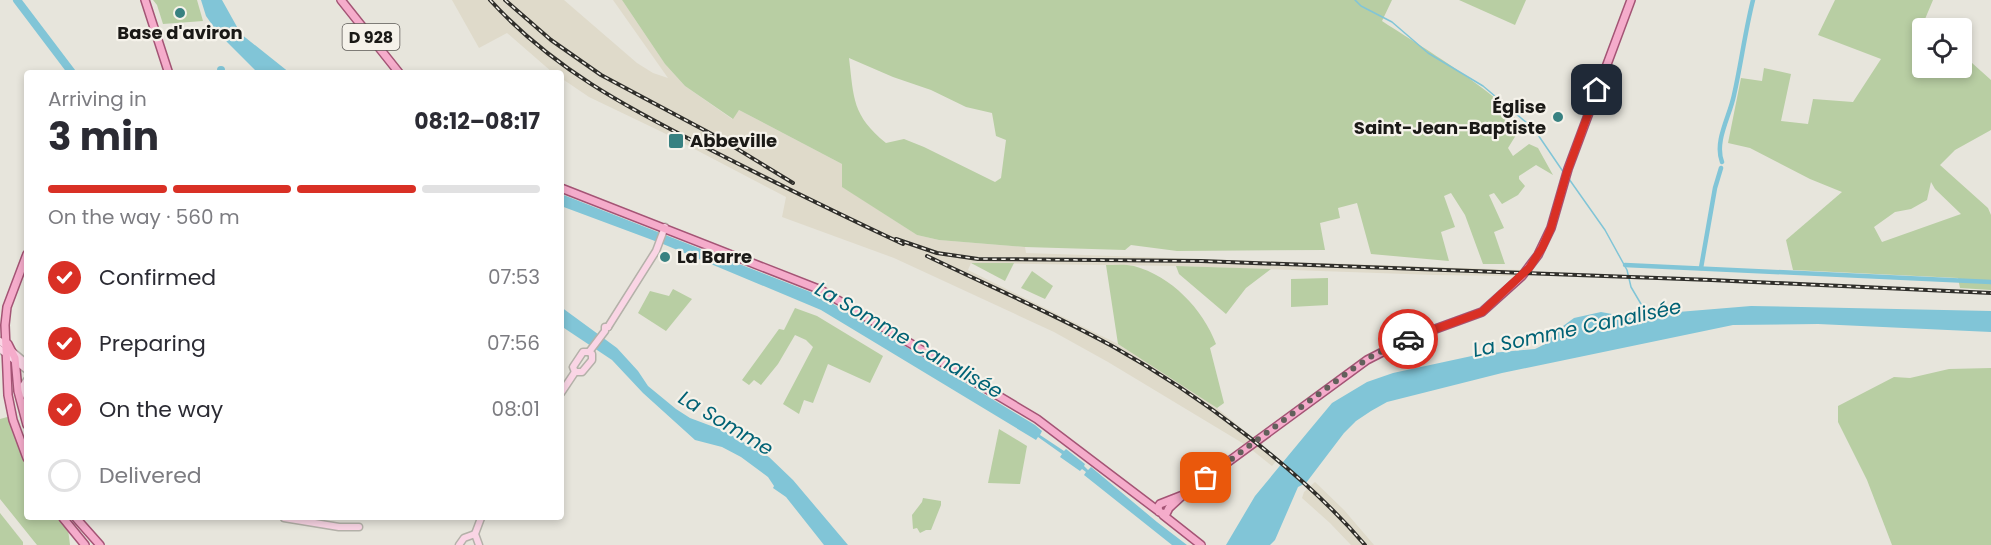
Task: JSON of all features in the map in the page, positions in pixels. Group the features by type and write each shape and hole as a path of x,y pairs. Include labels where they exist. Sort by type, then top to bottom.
{"main road":[{"path":"145,0 168,70"},
{"name":"D 928","path":"341,0 397,70"},
{"path":"1163,509 1367,360 1408,339 1478,314 1488,308 1522,276 1538,255 1551,228 1566,176 1630,0"},
{"path":"564,189 664,230 808,284 832,296 1037,419 1120,477 1146,500 1163,509 1190,530 1202,545"},
{"path":"24,262 5,313 2,338 11,409 24,449"},
{"path":"4,350 8,342 13,291"},
{"path":"4,350 15,360 24,413"},
{"path":"65,520 85,545"},
{"path":"78,520 100,545"}],"street":[{"path":"564,388 575,372 574,364 583,352 591,350 605,331 657,248 664,230"},
{"path":"4,350 24,362"},
{"path":"575,372 582,372 592,360 591,350"},
{"path":"15,360 24,368"},
{"path":"22,405 21,391 24,383"},
{"path":"296,520 339,527 359,527"},
{"path":"459,545 464,538 475,539 480,520"}],"shaded area":[{"path":"452,0 564,0 637,63 653,73 668,78 613,0 622,0 665,64 685,86 732,119 739,110 842,164 843,187 917,235 939,240 1025,247 1026,253 1523,270 1518,276 1435,275 1176,266 971,263 968,270 1118,344 1184,385 1217,408 1253,438 1244,444 1054,332 894,258 782,217 786,197 662,132 589,97 564,80 564,70 550,70 507,33 479,48"},
{"path":"1260,444 1278,459 1272,466 1252,450"},
{"path":"1315,482 1344,510 1374,545 1351,545 1302,498 1304,492"}],"green space":[{"name":"Base d'aviron","path":"153,0 197,0 203,21 163,24"},
{"path":"622,0 1392,0 1382,21 1480,86 1498,101 1513,115 1521,127 1508,148 1513,156 1529,144 1538,148 1553,175 1536,165 1519,176 1525,186 1518,195 1502,204 1494,193 1489,195 1504,228 1494,232 1505,264 1483,264 1465,215 1451,193 1444,196 1455,227 1441,232 1449,261 1371,254 1357,203 1338,208 1340,218 1320,223 1325,250 1177,251 1131,245 1125,250 1025,247 939,240 917,235 842,187 842,164 739,110 733,119 685,86 665,64","holes":["849,58 931,90 966,107 992,113 996,136 1006,140 1001,178 995,182 924,147 904,139 886,143 875,133 861,115 857,105"]},
{"path":"1459,0 1526,0 1515,25"},
{"path":"1835,0 1933,0 1925,18 1912,18 1912,78 1972,78 1972,63 1991,80 1991,130 1955,150 1940,165 1988,208 1991,215 1991,290 1960,288 1958,278 1793,270 1786,240 1842,192 1810,179 1750,148 1728,143 1741,78 1762,81 1764,68 1791,74 1781,121 1808,124 1813,99 1853,102 1881,59 1818,35","holes":["1931,182 1935,189 1961,214 1882,242 1874,227 1895,212 1911,209 1927,200"]},
{"path":"971,263 1014,263 1005,281"},
{"path":"1106,265 1131,265 1161,277 1194,307 1203,318 1216,344 1210,348 1224,403 1217,408 1118,344"},
{"path":"1176,266 1271,269 1246,288 1226,314 1179,274"},
{"path":"1032,271 1053,286 1045,299 1021,288"},
{"path":"1328,278 1328,305 1291,307 1291,279"},
{"path":"673,289 692,299 666,331 638,313 650,291 669,296"},
{"path":"795,308 817,316 883,356 870,383 828,364 813,403 804,400 799,414 783,404 813,347 806,340 795,335 778,364 761,385 754,380 749,385 742,380 779,329 784,330"},
{"path":"1991,368 1991,545 1892,545 1867,480 1838,422 1838,406 1894,377 1910,378 1949,369"},
{"path":"11,416 24,454 24,520 60,520 68,529 70,545 37,545 0,499 0,419"},
{"path":"999,429 1027,446 1020,484 988,483"},
{"path":"923,498 941,501 941,505 931,530 920,533 917,528 913,529 912,515"},
{"path":"0,513 23,542 23,545 0,545"}],"water":[{"path":"201,0 222,0 241,34 286,70 255,70 218,33 206,16"},
{"path":"564,195 813,293 857,317 1035,425 1042,431 1040,435 1064,451 1066,449 1085,464 1088,470 1091,467 1187,545 1172,545 1084,475 1086,472 1082,469 1080,471 1060,457 1062,454 1038,437 1036,440 821,310 663,244 564,207"},
{"name":"La Somme Canalisée","path":"1751,306 1991,311 1991,332 1818,324 1733,325 1502,373 1387,402 1356,421 1344,433 1306,483 1298,487 1275,540 1270,545 1226,545 1255,496 1332,403 1367,382 1393,373 1481,354 1535,349 1545,344 1559,329 1574,318 1601,312 1612,314 1611,319 1619,320 1621,315 1638,320 1651,315"},
{"path":"564,309 617,348 648,386 676,409 690,418 722,430 769,457 793,480 848,545 824,545 786,497 773,488 768,477 741,457 722,447 695,440 643,393 612,360 564,328"}],"waterway":[{"path":"17,0 70,70"},
{"path":"1355,0 1361,6 1392,22 1428,53 1483,86 1534,129 1564,173"},
{"path":"1722,162 1721,137 1734,95 1753,0"},
{"path":"1701,268 1715,188 1721,168"},
{"name":"La Somme Canalisée","path":"1569,179 1605,230 1627,270 1631,287 1647,317"},
{"path":"1625,265 1991,282"}],"railway":[{"path":"490,0 539,46 591,84 619,101 677,133 903,244"},
{"path":"505,0 551,40 601,75 721,139 793,183"},
{"path":"896,239 937,253 978,259 1201,261 1991,293"},
{"path":"927,256 1089,334 1179,387 1247,435 1280,462 1340,517 1365,545"}],"way so far":[{"path":"1206,478 1351,370 1372,356 1408,339"}],"place":[{"name":"Base d'aviron","path":"180,13"},
{"name":"Église Saint-Jean-Baptiste","path":"1558,117"},
{"name":"Abbeville","path":"676,141"},
{"name":"La Barre","path":"665,257"}],"route":[{"path":"1408,339 1482,312 1529,268 1551,228 1567,172 1597,90"}],"water label":[{"name":"La Somme","path":"726,423"}]}
